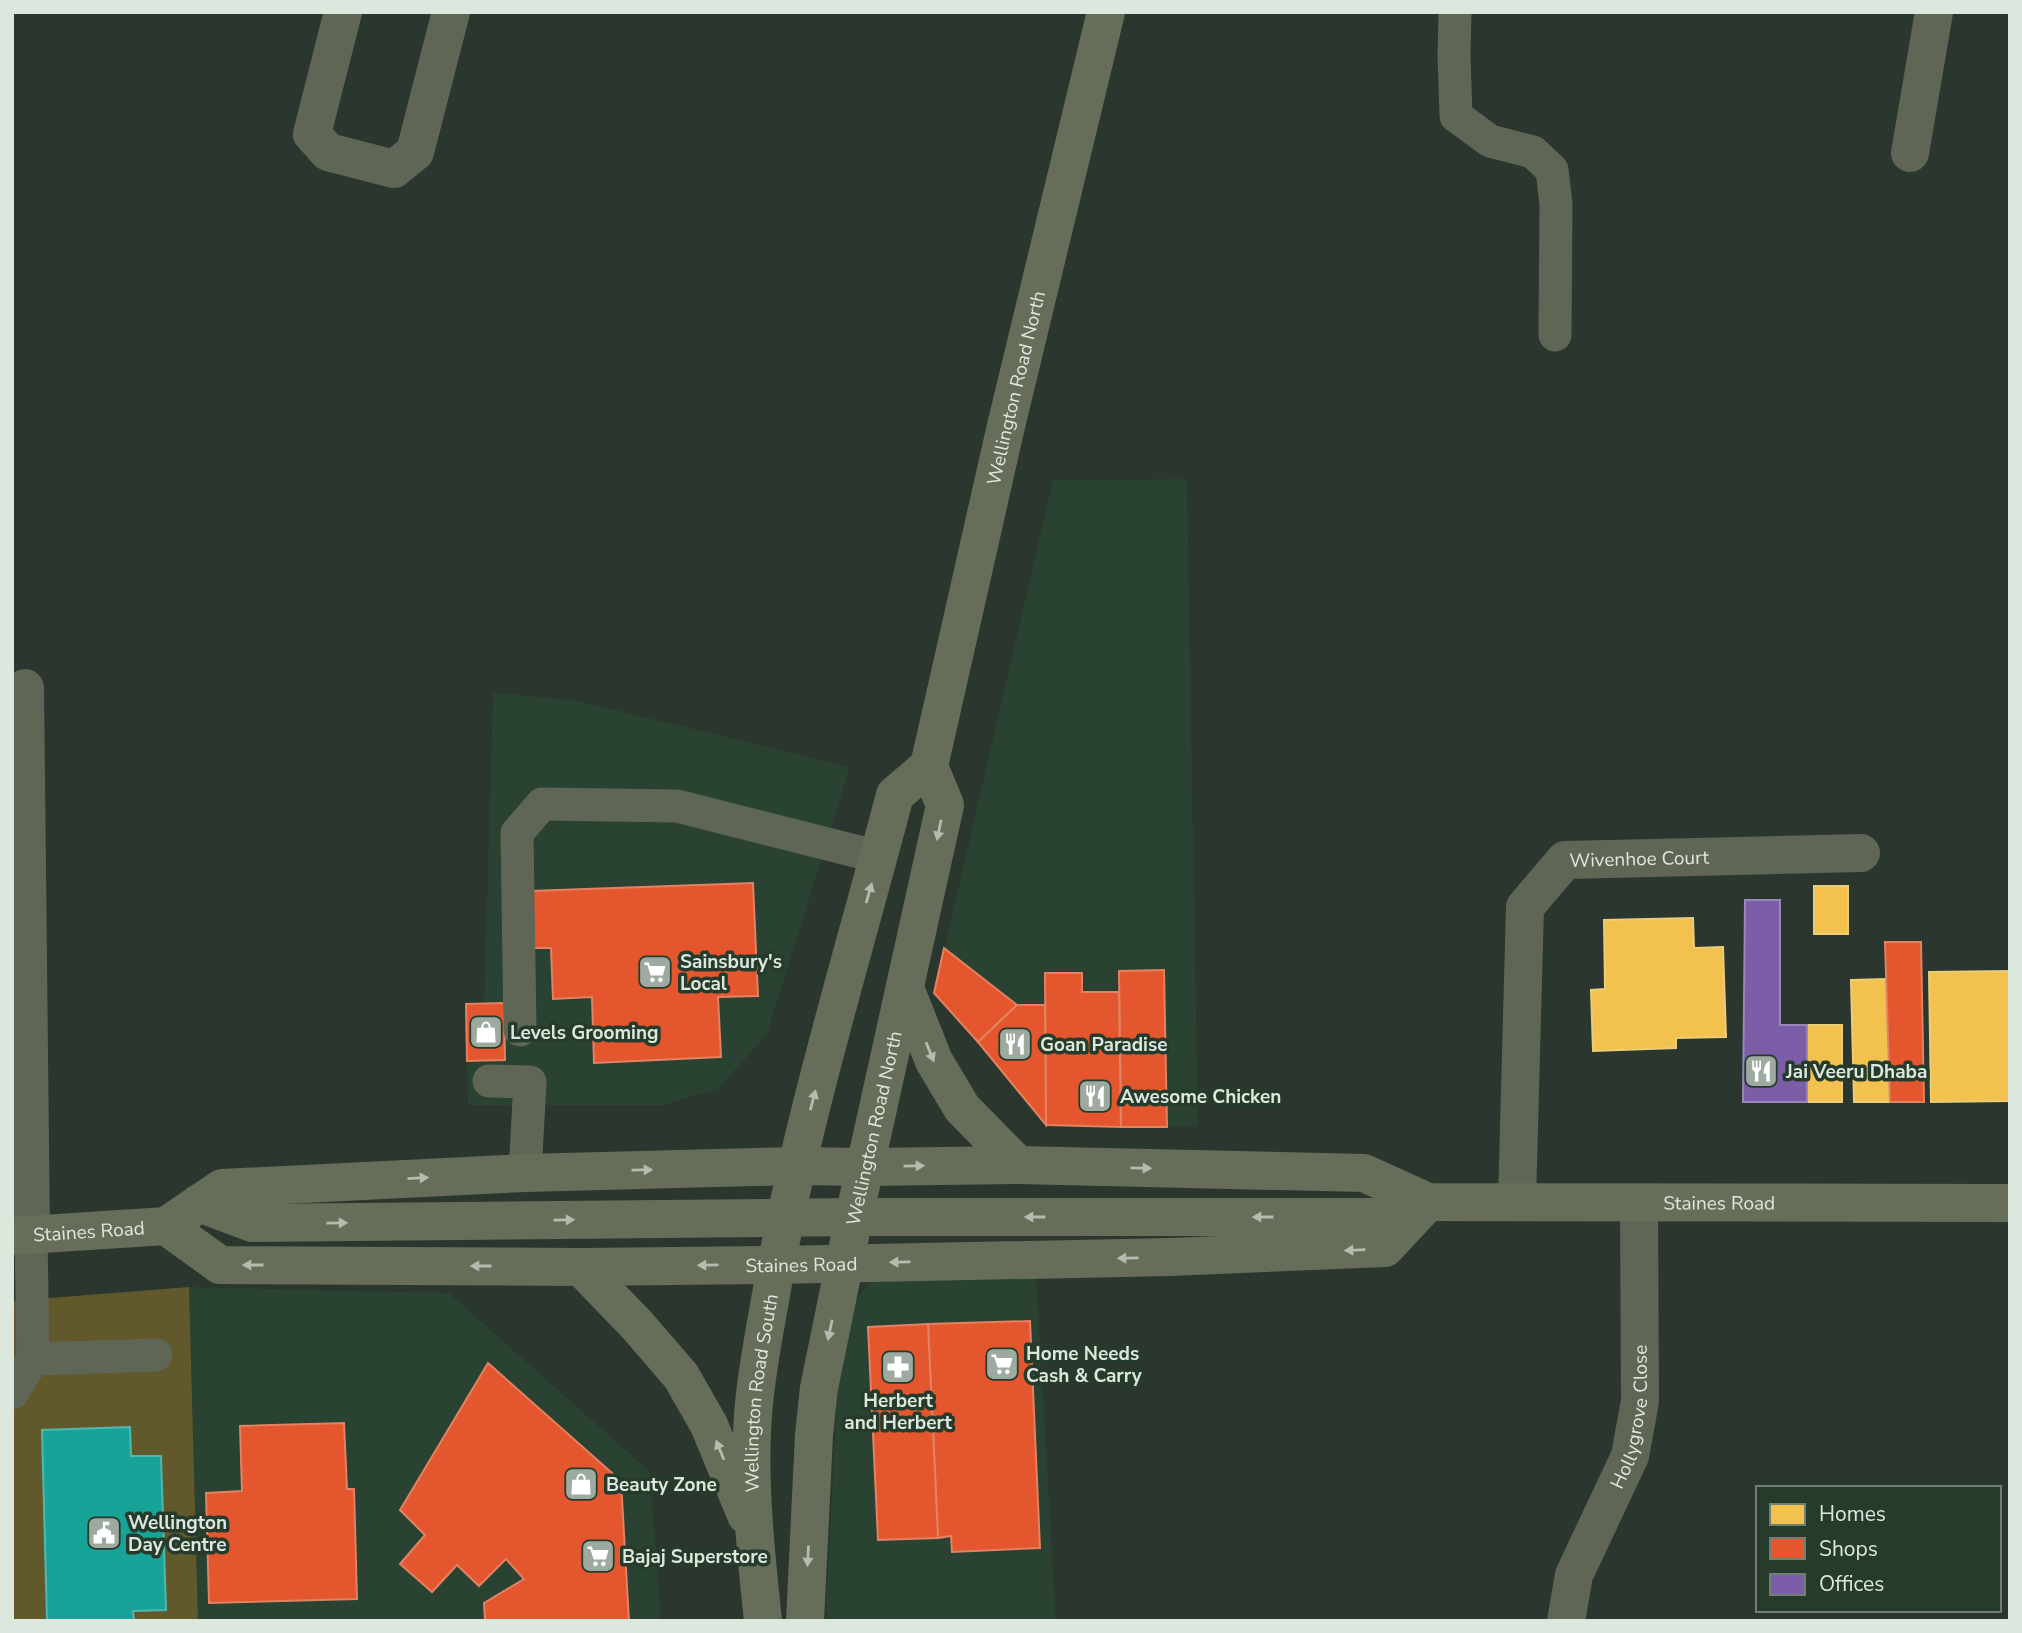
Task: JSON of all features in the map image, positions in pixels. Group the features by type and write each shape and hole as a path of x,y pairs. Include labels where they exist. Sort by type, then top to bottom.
{"main road":[{"name":"Wellington Road North","path":"805,1621 814,1435 819,1388 945,805 929,766 1006,426 1106,12"},
{"path":"796,1166 895,796 929,766"},
{"path":"905,988 934,1061 962,1108 1018,1165"},
{"name":"Staines Road","path":"22,1235 166,1226 222,1188 525,1173 796,1166 1018,1165 1364,1173 1428,1202 2010,1203"},
{"name":"Wellington Road South","path":"763,1621 755,1536 753,1416 776,1265 796,1166"},
{"name":"Staines Road","path":"166,1226 220,1265 581,1267 845,1264 1171,1257 1384,1248 1428,1202"},
{"path":"199,1203 252,1223 854,1217 1374,1217 1402,1230"},
{"path":"581,1267 681,1376 709,1425 755,1536"}],"street":[{"path":"343,12 312,134 328,152 394,169 415,152 450,12"},
{"path":"1910,153 1934,12"},
{"path":"22,1235 24,688"},
{"name":"Wivenhoe Court","path":"1517,1201 1525,907 1564,860 1861,853"},
{"name":"Hollygrove Close","path":"1566,1621 1574,1575 1630,1456 1640,1401 1639,1203"}],"lane":[{"path":"1455,12 1456,116 1490,141 1534,152 1552,170 1556,204 1555,335"},
{"path":"520,1030 517,833 542,804 677,806 879,857"},
{"path":"489,1081 530,1082 525,1173"},
{"path":"12,1393 33,1359 22,1235"},
{"path":"33,1359 156,1355"}],"shaded area":[{"path":"1187,479 1198,1127 1046,1125 934,993 1053,480"},
{"path":"493,693 574,700 850,767 767,1034 719,1088 664,1105 468,1105 467,1061 505,1059 504,1004 484,1004"},
{"path":"1036,1271 1056,1621 827,1621 826,1598 842,1315 874,1279"},
{"path":"189,1287 449,1293 650,1472 661,1621 198,1621"},
{"path":"189,1287 198,1621 12,1621 12,1301"}],"building: Homes":[{"path":"1814,886 1848,886 1848,934 1814,934"},
{"path":"1693,918 1694,948 1723,947 1726,1037 1676,1038 1676,1048 1593,1051 1591,990 1605,989 1604,920"},
{"path":"2010,971 2010,1101 1931,1102 1929,972"},
{"path":"1886,979 1890,1102 1854,1102 1851,980"},
{"path":"1807,1025 1842,1025 1842,1102 1807,1102"}],"building: Shops":[{"name":"Sainsbury's Local","path":"753,883 758,996 718,997 721,1057 594,1063 592,997 553,999 551,948 534,948 531,891"},
{"path":"1885,942 1921,942 1924,1102 1890,1102"},
{"path":"944,948 1017,1005 978,1042 934,993"},
{"path":"1164,970 1167,1127 1121,1127 1119,971"},
{"path":"1045,973 1082,973 1082,992 1119,992 1121,1127 1046,1125"},
{"name":"Levels Grooming","path":"504,1003 505,1060 467,1061 466,1004"},
{"path":"1017,1005 1045,1005 1046,1125 978,1042"},
{"path":"1030,1321 1040,1548 952,1552 951,1536 938,1538 928,1324"},
{"path":"928,1324 938,1538 878,1540 868,1327"},
{"path":"488,1363 621,1481 629,1621 485,1621 484,1603 524,1579 506,1559 479,1586 457,1565 432,1592 400,1564 425,1535 400,1510"},
{"path":"344,1423 347,1489 354,1489 357,1599 209,1603 206,1493 242,1491 240,1426"}],"building: Offices":[{"path":"1745,900 1780,900 1780,1025 1807,1025 1807,1102 1743,1102"}],"building: Public":[{"name":"Wellington Day Centre","path":"130,1427 131,1456 161,1456 166,1610 133,1611 134,1621 47,1621 42,1430"}],"place":[{"name":"Sainsbury's Local","path":"655,972"},
{"name":"Levels Grooming","path":"486,1032"},
{"name":"Goan Paradise","path":"1015,1044"},
{"name":"Jai Veeru Dhaba","path":"1761,1071"},
{"name":"Awesome Chicken","path":"1095,1096"},
{"name":"Home Needs Cash & Carry","path":"1002,1364"},
{"name":"Herbert and Herbert","path":"898,1367"},
{"name":"Beauty Zone","path":"581,1484"},
{"name":"Wellington Day Centre","path":"104,1533"},
{"name":"Bajaj Superstore","path":"598,1556"}]}
